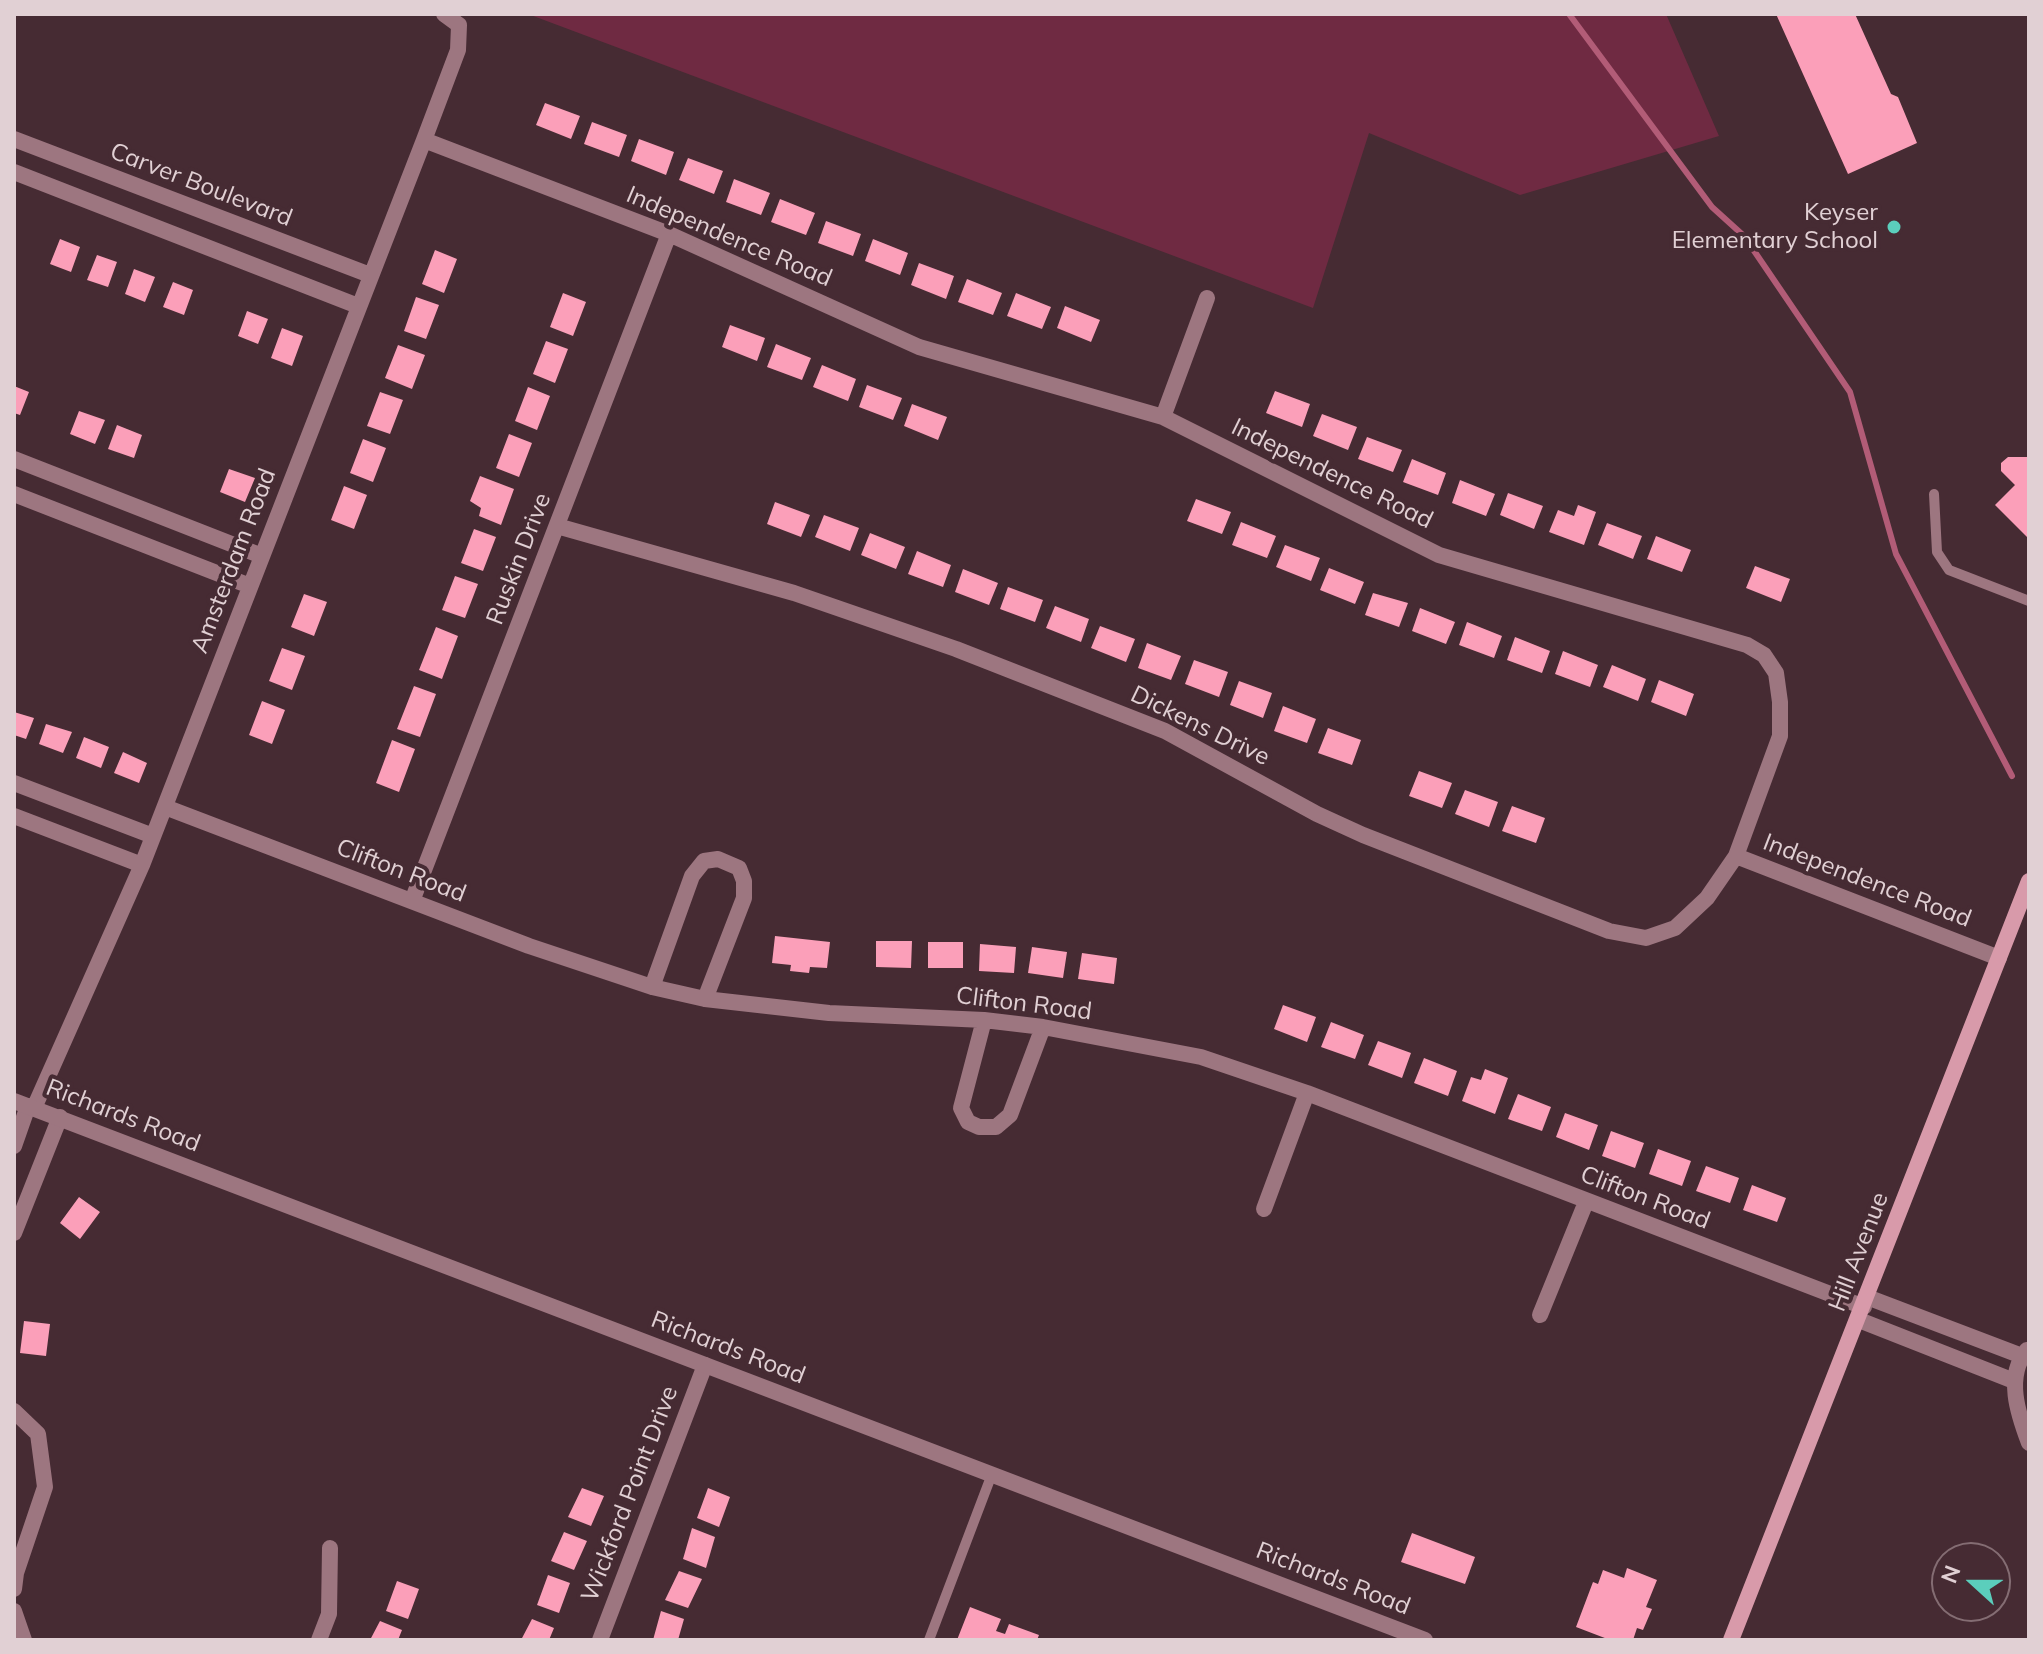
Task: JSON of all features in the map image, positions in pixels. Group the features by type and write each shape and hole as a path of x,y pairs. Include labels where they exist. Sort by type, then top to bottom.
{"main road":[{"name":"Hill Avenue","path":"1731,1640 2029,881"}],"street":[{"name":"Amsterdam Road","path":"14,1146 26,1105 142,865 424,140 458,50 459,25 444,14"},
{"name":"Carver Boulevard","path":"14,139 370,275"},
{"name":"Independence Road","path":"424,140 669,234 919,347 1163,417 1439,555 1747,645 1764,655 1776,673 1780,736 1736,856 1999,958"},
{"path":"14,172 358,306"},
{"name":"Ruskin Drive","path":"412,901 669,234"},
{"path":"1163,417 1207,298"},
{"path":"14,459 262,556"},
{"path":"14,494 250,586"},
{"name":"Dickens Drive","path":"557,526 794,593 956,649 1165,731 1317,814 1363,835 1609,931 1646,938 1675,928 1707,898 1736,856"},
{"path":"14,783 153,836"},
{"name":"Clifton Road","path":"165,807 586,967 652,987 705,999 829,1013 984,1020 1043,1027 1201,1057 1307,1093 1863,1308"},
{"path":"14,816 142,865"},
{"path":"652,987 692,876 704,861 718,859 739,868 744,881 744,898 705,999"},
{"path":"984,1020 961,1108 968,1122 979,1127 996,1127 1010,1115 1043,1027"},
{"path":"1264,1209 1307,1093"},
{"name":"Richards Road","path":"26,1105 1425,1640"},
{"path":"14,1233 60,1117"},
{"path":"1540,1315 1586,1202"},
{"path":"1863,1308 2026,1352 2014,1381 2029,1443"},
{"path":"1863,1308 2014,1381"},
{"name":"Wickford Point Drive","path":"600,1640 705,1365"},
{"path":"14,1411 38,1434 45,1487 16,1573 14,1589"},
{"path":"319,1640 329,1614 330,1548"},
{"path":"14,1611 24,1640"}],"lane":[{"path":"1934,494 1937,552 1949,570 2029,601"},
{"path":"929,1640 992,1474"}],"shaded area":[{"path":"528,14 1666,14 1719,136 1520,195 1369,133 1313,308"}],"building":[{"path":"1776,14 1855,14 1891,94 1898,97 1917,143 1848,174"},
{"path":"545,103 580,116 571,139 536,125"},
{"path":"592,122 627,135 619,157 584,144"},
{"path":"639,139 674,152 666,175 631,161"},
{"path":"688,158 723,171 714,194 679,180"},
{"path":"734,179 770,193 761,215 726,202"},
{"path":"780,199 815,213 806,235 771,222"},
{"path":"826,221 861,234 853,256 818,243"},
{"path":"60,239 80,247 71,272 50,264"},
{"path":"873,239 908,253 900,275 865,261"},
{"path":"435,250 457,259 444,293 422,284"},
{"path":"97,255 117,262 108,287 87,280"},
{"path":"919,263 954,276 946,299 911,285"},
{"path":"134,269 155,277 145,302 125,294"},
{"path":"967,279 1002,293 993,315 958,302"},
{"path":"173,282 193,290 184,315 163,307"},
{"path":"563,293 586,302 573,336 550,327"},
{"path":"1016,293 1051,307 1042,329 1007,316"},
{"path":"416,297 439,305 426,339 404,331"},
{"path":"1065,306 1100,320 1091,342 1057,328"},
{"path":"247,311 268,319 258,344 238,336"},
{"path":"730,325 765,338 757,361 722,347"},
{"path":"282,328 303,336 292,366 271,358"},
{"path":"546,341 568,349 555,383 533,374"},
{"path":"776,344 811,358 802,380 767,367"},
{"path":"398,345 425,355 412,389 385,378"},
{"path":"822,365 856,379 848,401 813,387"},
{"path":"867,385 902,398 893,420 859,407"},
{"path":"14,386 29,392 20,415 14,413"},
{"path":"528,387 550,396 537,430 515,421"},
{"path":"1275,391 1310,404 1302,427 1266,413"},
{"path":"380,392 403,400 390,434 367,426"},
{"path":"912,404 947,417 938,440 904,426"},
{"path":"79,411 105,420 95,444 70,434"},
{"path":"1322,414 1357,427 1348,450 1313,436"},
{"path":"117,425 142,435 134,458 108,449"},
{"path":"509,434 532,443 519,477 496,468"},
{"path":"1367,437 1402,450 1393,472 1358,459"},
{"path":"363,439 386,448 373,482 350,473"},
{"path":"2008,457 2029,457 2029,539 1995,505 2015,485 2001,471 2001,463"},
{"path":"1412,459 1446,473 1438,495 1403,482"},
{"path":"229,469 255,478 245,502 220,492"},
{"path":"480,476 514,489 501,525 479,516 481,508 470,501"},
{"path":"1460,480 1495,494 1486,516 1452,503"},
{"path":"344,486 367,495 354,529 331,520"},
{"path":"1508,493 1543,506 1534,529 1500,515"},
{"path":"1196,499 1231,512 1222,534 1187,521"},
{"path":"775,502 810,515 801,537 767,524"},
{"path":"1578,505 1596,512 1584,545 1549,532 1558,510 1574,516"},
{"path":"824,515 859,528 850,551 815,537"},
{"path":"1241,522 1276,536 1267,558 1232,545"},
{"path":"1607,523 1642,536 1633,559 1598,545"},
{"path":"474,529 496,537 483,571 461,563"},
{"path":"870,533 905,547 896,569 861,555"},
{"path":"1656,536 1691,550 1682,572 1647,559"},
{"path":"1285,545 1320,558 1311,581 1276,567"},
{"path":"917,551 951,565 943,587 908,574"},
{"path":"1755,566 1790,579 1781,602 1746,588"},
{"path":"1329,568 1364,582 1355,604 1320,590"},
{"path":"963,569 998,583 989,605 955,592"},
{"path":"455,576 478,584 465,618 442,610"},
{"path":"1008,587 1043,600 1035,622 1000,609"},
{"path":"1373,593 1408,603 1399,627 1365,615"},
{"path":"304,594 327,602 314,636 291,627"},
{"path":"1055,606 1089,619 1081,642 1046,628"},
{"path":"1420,608 1455,622 1446,644 1412,631"},
{"path":"1467,622 1502,636 1494,658 1459,645"},
{"path":"1100,626 1135,639 1126,662 1091,648"},
{"path":"436,627 458,636 442,679 419,670"},
{"path":"1515,637 1550,651 1542,673 1507,660"},
{"path":"1147,643 1181,656 1171,680 1138,668"},
{"path":"282,648 305,656 292,690 269,681"},
{"path":"1563,651 1598,665 1590,687 1555,674"},
{"path":"1194,660 1228,672 1219,697 1185,684"},
{"path":"1612,665 1646,679 1638,701 1603,687"},
{"path":"1659,680 1694,694 1686,716 1651,702"},
{"path":"1239,681 1272,693 1263,718 1230,705"},
{"path":"414,686 436,694 420,737 397,729"},
{"path":"262,701 285,710 272,744 249,735"},
{"path":"1283,706 1316,719 1307,743 1274,731"},
{"path":"14,712 34,718 26,739 14,735"},
{"path":"46,724 72,732 63,753 39,744"},
{"path":"1328,728 1361,740 1352,765 1318,753"},
{"path":"84,737 109,747 101,768 76,758"},
{"path":"392,740 415,749 399,792 376,783"},
{"path":"123,752 147,763 139,783 114,773"},
{"path":"1419,771 1452,783 1442,808 1409,796"},
{"path":"1465,790 1498,802 1489,827 1455,814"},
{"path":"1512,806 1545,818 1536,843 1502,831"},
{"path":"775,936 830,942 827,968 810,967 809,973 790,971 791,965 772,963"},
{"path":"876,941 912,941 911,968 876,967"},
{"path":"928,942 963,942 963,968 928,968"},
{"path":"980,944 1016,947 1014,973 979,971"},
{"path":"1032,947 1067,952 1063,978 1028,973"},
{"path":"1082,953 1117,958 1114,984 1078,979"},
{"path":"1283,1005 1316,1017 1307,1042 1274,1029"},
{"path":"1331,1022 1364,1035 1355,1059 1321,1047"},
{"path":"1378,1041 1411,1053 1402,1078 1368,1065"},
{"path":"1424,1058 1457,1071 1448,1096 1414,1083"},
{"path":"1485,1069 1508,1078 1495,1114 1462,1101 1471,1077 1481,1080"},
{"path":"1518,1094 1551,1107 1542,1131 1508,1119"},
{"path":"1565,1113 1598,1125 1589,1150 1556,1137"},
{"path":"1611,1131 1644,1143 1635,1168 1602,1156"},
{"path":"1658,1149 1691,1161 1682,1186 1649,1174"},
{"path":"1706,1166 1739,1178 1730,1203 1696,1191"},
{"path":"1752,1185 1786,1198 1777,1222 1743,1210"},
{"path":"79,1197 100,1212 80,1239 60,1223"},
{"path":"24,1321 50,1324 46,1356 20,1353"},
{"path":"582,1488 604,1496 591,1526 568,1517"},
{"path":"708,1488 730,1497 719,1527 697,1518"},
{"path":"692,1528 715,1537 706,1568 683,1559"},
{"path":"564,1532 587,1541 574,1570 551,1561"},
{"path":"1412,1533 1475,1557 1465,1584 1401,1562"},
{"path":"1627,1568 1657,1580 1646,1607 1652,1609 1643,1630 1637,1628 1633,1640 1610,1640 1576,1627 1593,1582 1598,1584 1603,1570 1624,1578"},
{"path":"679,1571 702,1579 688,1608 665,1600"},
{"path":"548,1575 570,1583 559,1613 537,1605"},
{"path":"397,1581 419,1589 408,1619 386,1611"},
{"path":"970,1607 1001,1619 996,1631 1005,1634 1009,1624 1039,1635 1037,1640 957,1640"},
{"path":"661,1611 684,1619 678,1640 653,1640"},
{"path":"532,1619 554,1628 549,1640 521,1640"},
{"path":"380,1621 402,1630 398,1640 370,1640"}],"waterway":[{"path":"1569,14 1712,207 1744,236 1850,392 1896,554 2012,776"}],"place":[{"name":"Keyser Elementary School","path":"1894,227"}]}
